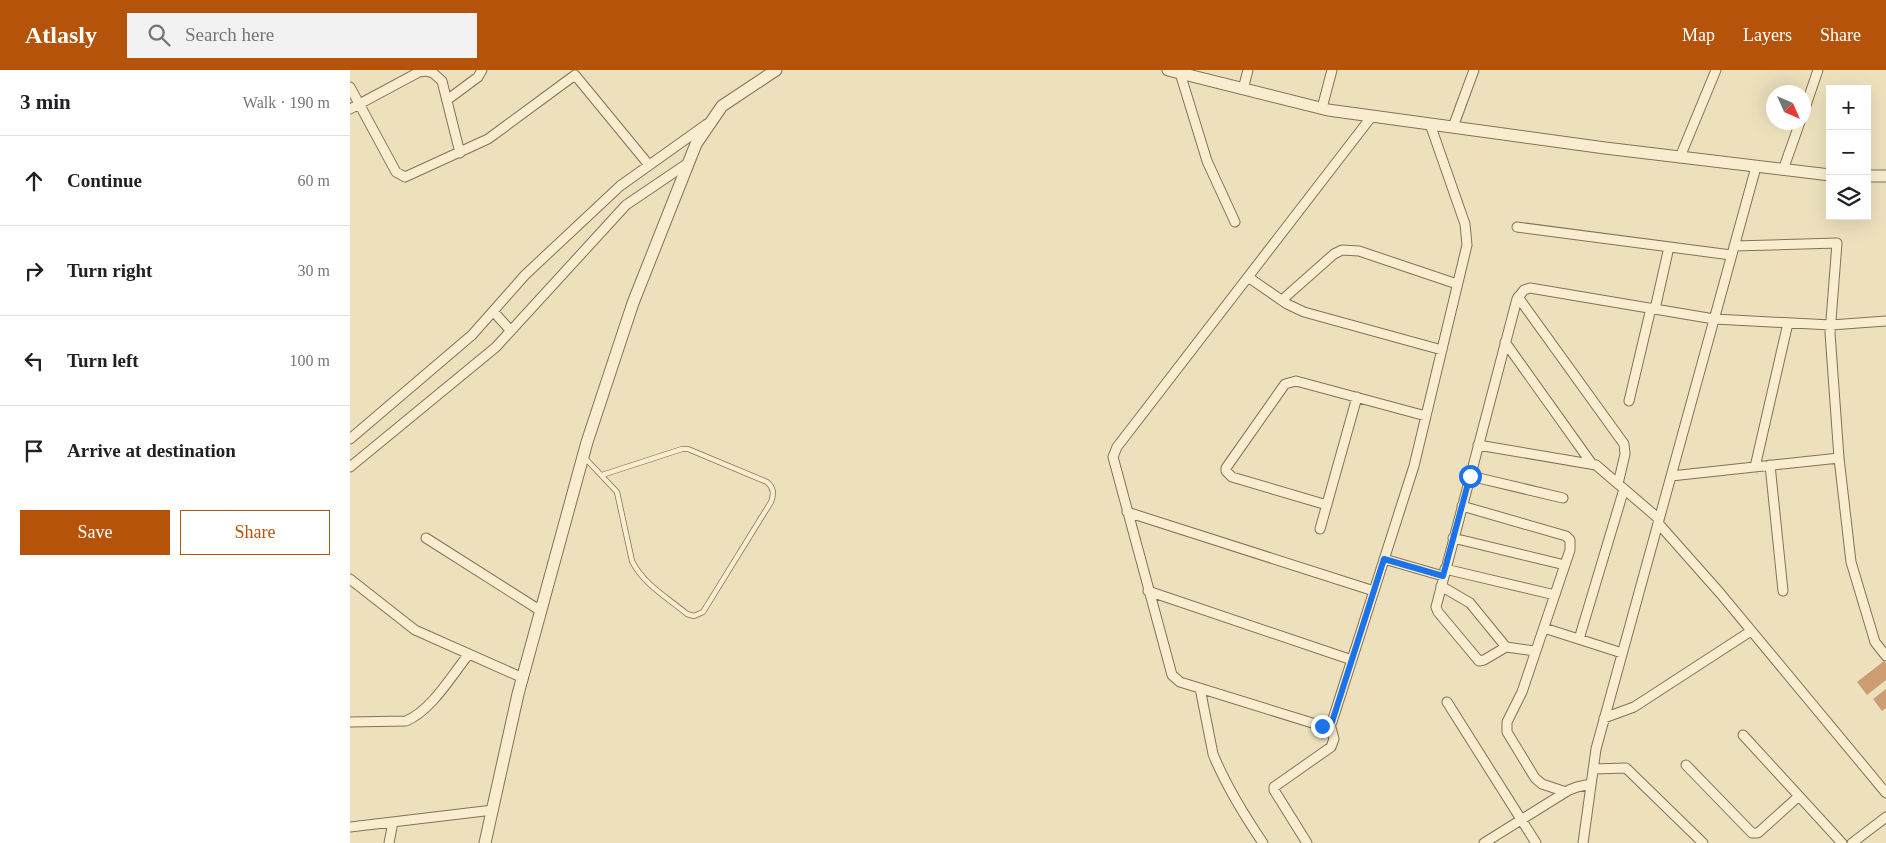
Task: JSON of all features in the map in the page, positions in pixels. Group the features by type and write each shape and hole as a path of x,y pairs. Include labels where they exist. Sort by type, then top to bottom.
{"street":[{"path":"447,100 478,77 482,70"},
{"path":"486,843 523,678 541,610 584,456 633,303 696,144 722,106 776,70"},
{"path":"1168,70 1322,108 1372,116 1826,175"},
{"path":"1243,89 1248,70"},
{"path":"1322,108 1332,70"},
{"path":"1453,127 1474,70"},
{"path":"1680,157 1716,70"},
{"path":"1811,90 1818,70"},
{"path":"350,109 418,72 426,71 433,73 442,81 460,153"},
{"path":"350,87 396,172 405,178 488,139 576,72 649,165"},
{"path":"1180,73 1207,161 1235,222"},
{"path":"1330,724 1322,726 1180,682 1172,675 1113,462 1114,452 1372,116"},
{"path":"350,439 472,335 524,275 620,186 712,121"},
{"path":"1307,843 1274,788 1331,747 1334,739 1330,724 1414,466 1467,245 1467,232 1430,124"},
{"path":"1783,170 1797,130"},
{"path":"350,467 492,350 626,205 689,163"},
{"path":"1583,843 1596,749 1756,167"},
{"path":"1871,176 1886,176"},
{"path":"1517,227 1669,247 1732,250 1837,243 1830,333 1839,458 1851,562 1875,642 1886,656"},
{"path":"1630,401 1669,247"},
{"path":"1282,300 1334,254 1342,250 1359,250 1457,284"},
{"path":"1248,277 1304,312 1442,350"},
{"path":"1536,651 1506,647 1482,661 1476,659 1438,612 1436,602 1505,342 1518,297 1524,290 1530,288 1714,318 1831,326 1886,321"},
{"path":"1518,297 1624,444 1625,454 1621,487 1579,640"},
{"path":"493,311 511,331"},
{"path":"1755,467 1788,323"},
{"path":"1505,342 1592,464"},
{"path":"1327,505 1232,477 1226,471 1226,468 1285,384 1296,381 1426,416"},
{"path":"1320,529 1357,397"},
{"path":"1478,445 1592,464 1599,468 1658,521 1886,793"},
{"path":"1671,476 1839,458"},
{"path":"1770,466 1783,592"},
{"path":"1470,476 1563,498"},
{"path":"1462,506 1566,536 1570,540 1571,546 1544,628 1522,692 1506,727 1507,732 1535,778 1542,784 1566,792"},
{"path":"1127,512 1374,591"},
{"path":"426,538 541,610"},
{"path":"1453,538 1565,565"},
{"path":"1384,559 1555,595"},
{"path":"350,579 415,630 523,678"},
{"path":"1441,586 1470,603 1506,647"},
{"path":"1148,591 1352,660"},
{"path":"1544,628 1622,653"},
{"path":"1604,718 1634,707 1751,631"},
{"path":"350,722 406,721 414,718 428,706 469,654"},
{"path":"1200,688 1213,754 1241,810 1263,843"},
{"path":"1447,702 1536,843"},
{"path":"1743,735 1842,843"},
{"path":"1686,765 1752,833 1758,833 1799,796"},
{"path":"1593,769 1626,768 1702,843"},
{"path":"1490,841 1566,792 1591,784"},
{"path":"350,827 493,810"},
{"path":"1852,843 1886,816"},
{"path":"390,843 393,822"}],"lane":[{"path":"584,456 617,492 632,561 637,571 644,579 687,614 694,616 703,612 772,502 774,495 771,485 767,482 688,449 682,449 602,475"}],"building":[{"path":"1884,661 1886,664 1886,680 1867,695 1857,682"},
{"path":"1886,689 1886,708 1882,711 1873,699"}],"route":[{"path":"1322,726 1332,722 1384,559 1443,576 1470,476"}]}
